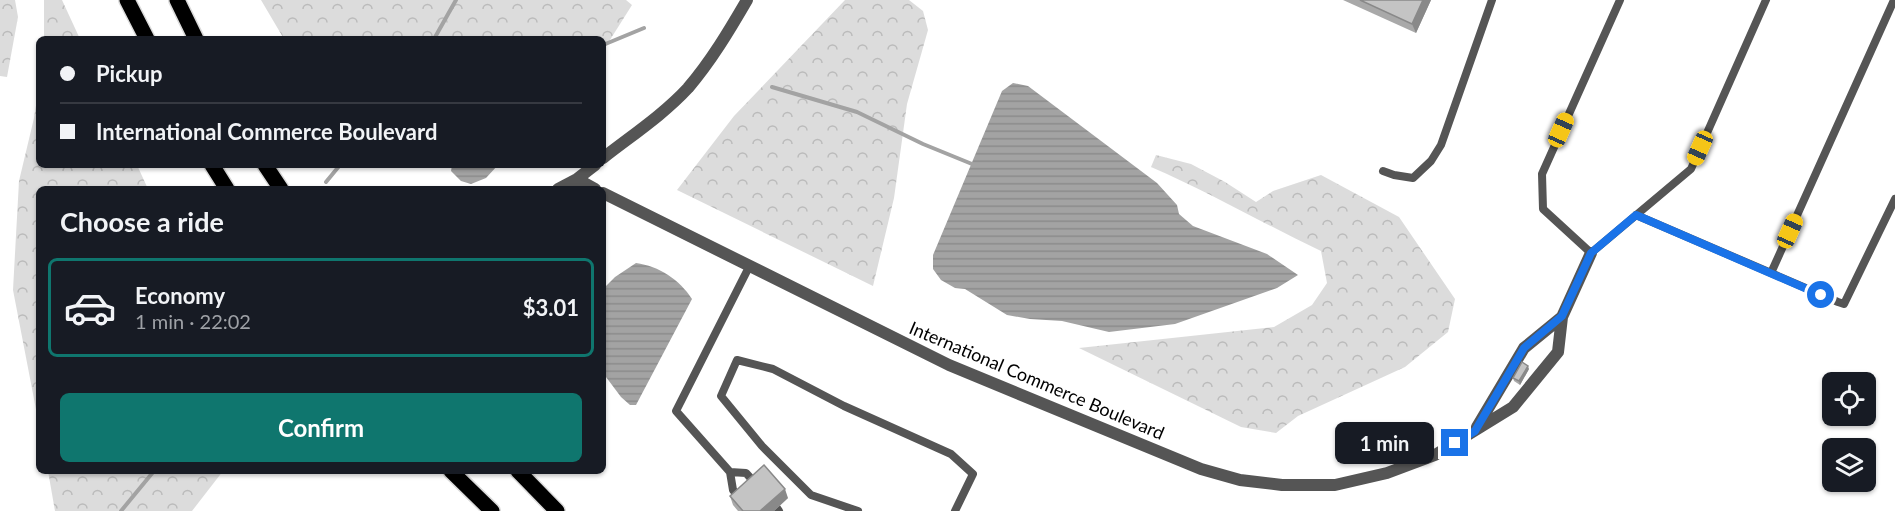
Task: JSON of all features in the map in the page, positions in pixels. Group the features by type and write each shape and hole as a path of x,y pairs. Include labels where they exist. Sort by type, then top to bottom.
{"main road":[{"path":"127,0 145,36"},
{"path":"177,0 195,36"},
{"path":"214,168 225,186"},
{"path":"268,168 280,186"},
{"path":"454,474 492,511"},
{"path":"521,474 557,511"}],"street":[{"path":"606,157 686,89 705,67 747,0"},
{"path":"573,184 592,168"},
{"name":"International Commerce Boulevard","path":"606,195 949,365 1201,469 1240,480 1282,485 1335,484 1397,470 1435,455 1512,407 1558,352 1562,316 1591,253"},
{"name":"International Commerce Boulevard","path":"1475,431 1524,348 1562,316"}],"lane":[{"path":"1383,171 1394,176 1413,178 1431,161 1441,145 1492,0"},
{"path":"1620,0 1542,174 1543,209 1591,253 1691,169 1766,0"},
{"path":"1772,273 1894,0"},
{"path":"1636,215 1838,303 1845,304 1895,199"},
{"path":"740,498 733,490 730,472 676,411 749,267"},
{"path":"858,511 811,495 762,446 721,396 737,360 774,369 844,406 951,454 974,474 955,511"},
{"path":"730,472 746,473 756,484"}],"green space":[{"path":"0,0 15,0 18,17 7,77 0,76"},
{"path":"44,0 62,0 79,36 44,36"},
{"path":"261,0 626,0 632,5 606,46 606,36 282,36"},
{"path":"845,0 909,0 923,11 928,30 907,104 894,198 873,286 677,190 734,116"},
{"path":"36,106 36,168 138,168 147,186 36,186 36,409 13,290 19,181"},
{"path":"1156,155 1191,164 1256,202 1273,191 1321,175 1399,217 1455,299 1448,332 1405,367 1298,416 1276,433 1241,427 1079,348 1274,327 1312,305 1327,283 1321,251 1151,167"},
{"path":"49,474 221,474 192,511 55,511"}],"shaded area":[{"path":"1013,83 1028,86 1157,183 1177,205 1179,214 1193,226 1267,254 1298,275 1277,288 1175,324 1109,332 1062,321 1007,315 965,289 955,288 941,280 933,269 933,255 1002,91"},
{"path":"452,168 495,168 486,178 471,184 461,181 451,171"},
{"path":"636,263 653,267 675,280 692,299 636,405 630,405 621,397 606,377 606,286"}],"building":[{"path":"1360,0 1423,0 1412,24"},
{"path":"1522,362 1528,366 1519,381 1513,378"},
{"path":"764,465 785,489 760,511 743,511 730,496"}],"waterway":[{"path":"436,36 456,0"},
{"path":"606,44 644,28"},
{"path":"772,87 857,112 923,144 972,164"},
{"path":"326,182 338,168"},
{"path":"121,511 152,474"}],"route":[{"path":"1455,443 1475,431 1524,348 1562,316 1591,253 1636,215 1821,295"}]}
